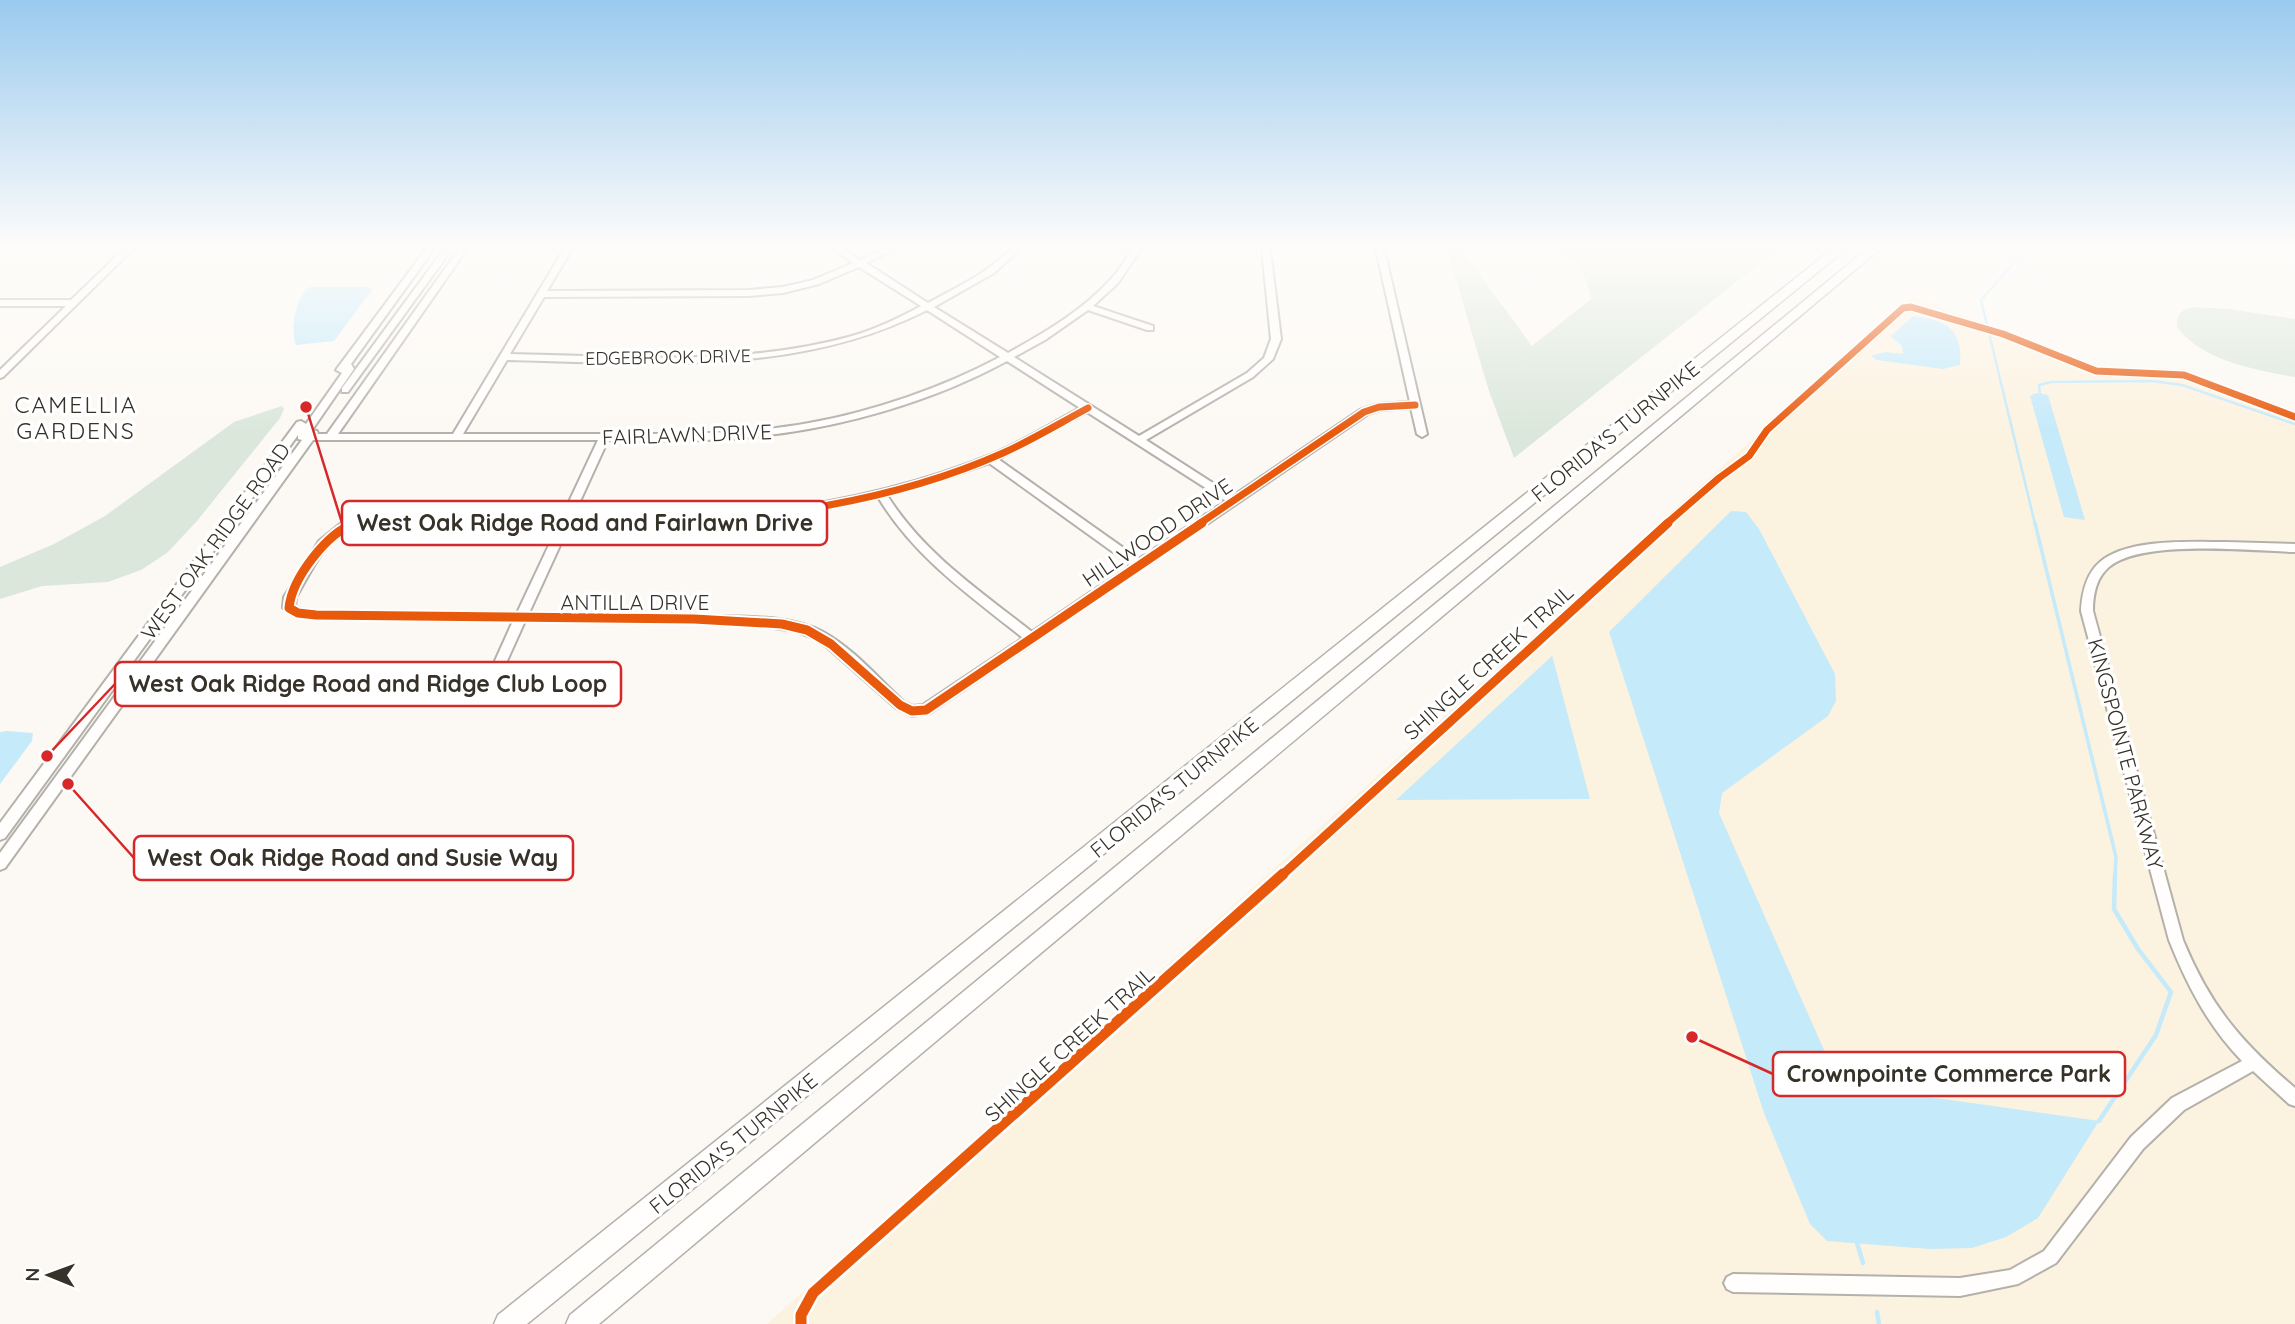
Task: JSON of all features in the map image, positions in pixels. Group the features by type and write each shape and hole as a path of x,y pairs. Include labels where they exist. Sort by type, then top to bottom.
{"highway":[{"name":"FLORIDA'S TURNPIKE","path":"507,1324 1763,311"},
{"name":"FLORIDA'S TURNPIKE","path":"579,1324 1800,311"}],"street":[{"path":"0,375 67,311"},
{"name":"WEST OAK RIDGE ROAD","path":"0,834 385,311"},
{"name":"WEST OAK RIDGE ROAD","path":"0,864 118,698 403,311"},
{"path":"331,436 419,311"},
{"path":"456,437 531,311"},
{"name":"EDGEBROOK DRIVE","path":"505,357 731,358 769,355 856,337 916,311"},
{"path":"937,311 1005,357 1234,501"},
{"name":"FAIRLAWN DRIVE","path":"310,437 705,437 769,432 819,424 861,414 945,386 1037,340 1081,311"},
{"path":"1098,311 1150,328"},
{"path":"1139,440 1250,375 1268,359 1276,339 1273,311"},
{"path":"1394,311 1422,434"},
{"path":"310,437 301,435 343,380 349,369 346,365"},
{"name":"HILLWOOD DRIVE","path":"926,710 1364,412 1379,407 1415,405"},
{"path":"565,523 677,523 778,514 881,494 991,459 1088,408"},
{"path":"496,672 604,438"},
{"path":"991,459 1139,565"},
{"path":"881,494 893,517 925,552 1033,639"},
{"name":"ANTILLA DRIVE","path":"565,523 378,517 355,521 340,527 329,536 290,597 289,608 298,613 316,615 694,619 756,622 807,630 831,645 900,705 912,711 926,710"},
{"name":"KINGSPOINTE PARKWAY","path":"2295,548 2164,547 2133,552 2110,561 2097,574 2087,592 2087,611 2176,940 2191,980 2213,1018 2253,1063 2295,1098"},
{"path":"99,698 118,698"},
{"path":"1733,1283 1961,1287 2012,1278 2050,1257 2137,1143 2178,1104 2253,1063"}],"shaded area":[{"path":"1895,311 1953,311 2096,368 2184,369 2232,392 2295,412 2295,1324 767,1324"}],"green space":[{"path":"1465,311 1506,311 1532,346 1576,311 1700,311 1514,458 1489,391"},
{"path":"2183,311 2241,311 2295,319 2295,377 2231,362 2200,348 2177,327"},
{"path":"282,406 284,409 280,418 197,521 167,553 141,570 108,582 42,586 0,599 0,567 54,544 105,516 234,422"}],"water":[{"path":"296,311 357,311 334,341 296,345"},
{"path":"1913,316 1935,320 1950,328 1959,342 1960,365 1943,369 1877,360 1871,356 1885,352 1903,354 1902,346 1891,336"},
{"path":"2036,393 2048,395 2085,520 2064,517 2030,396"},
{"path":"1731,511 1746,512 1759,529 1835,674 1836,701 1828,716 1722,793 1719,813 1836,1077 1879,1090 2099,1121 2038,1218 2006,1237 1972,1248 1929,1249 1827,1241 1810,1224 1764,1113 1609,632"},
{"path":"1552,656 1590,799 1396,800"},
{"path":"0,732 33,733 32,741 0,784"}],"waterway":[{"path":"1984,311 2035,524"},
{"path":"2040,394 2039,385 2051,382 2152,381 2182,385 2295,424"},
{"path":"2035,523 2116,857 2115,876"},
{"path":"2099,1121 2156,1035 2171,992 2138,949 2114,909 2115,874"},
{"path":"1857,1243 1863,1263"},
{"path":"1877,1312 1879,1324"}],"cycle path":[{"name":"SHINGLE CREEK TRAIL","path":"801,1324 801,1315 813,1293 1204,946 1619,566 1719,478 1749,456 1767,430 1900,311"},
{"name":"SHINGLE CREEK TRAIL","path":"1924,311 2003,334 2096,371 2184,375 2295,417"},
{"path":"1088,408 1014,448 952,473 875,495 798,510 719,520 643,525 567,525 378,517 359,521 332,534 323,544 290,597 289,608 298,613 316,615 694,619 782,624 807,630 831,644 900,705 912,711 926,710 1364,412 1379,407 1415,405"}],"place":[{"name":"West Oak Ridge Road and Fairlawn Drive","path":"306,407"},
{"name":"West Oak Ridge Road and Ridge Club Loop","path":"47,756"},
{"name":"West Oak Ridge Road and Susie Way","path":"68,784"},
{"name":"Crownpointe Commerce Park","path":"1692,1037"}],"district":[{"name":"CAMELLIA GARDENS","path":"76,417"}]}
